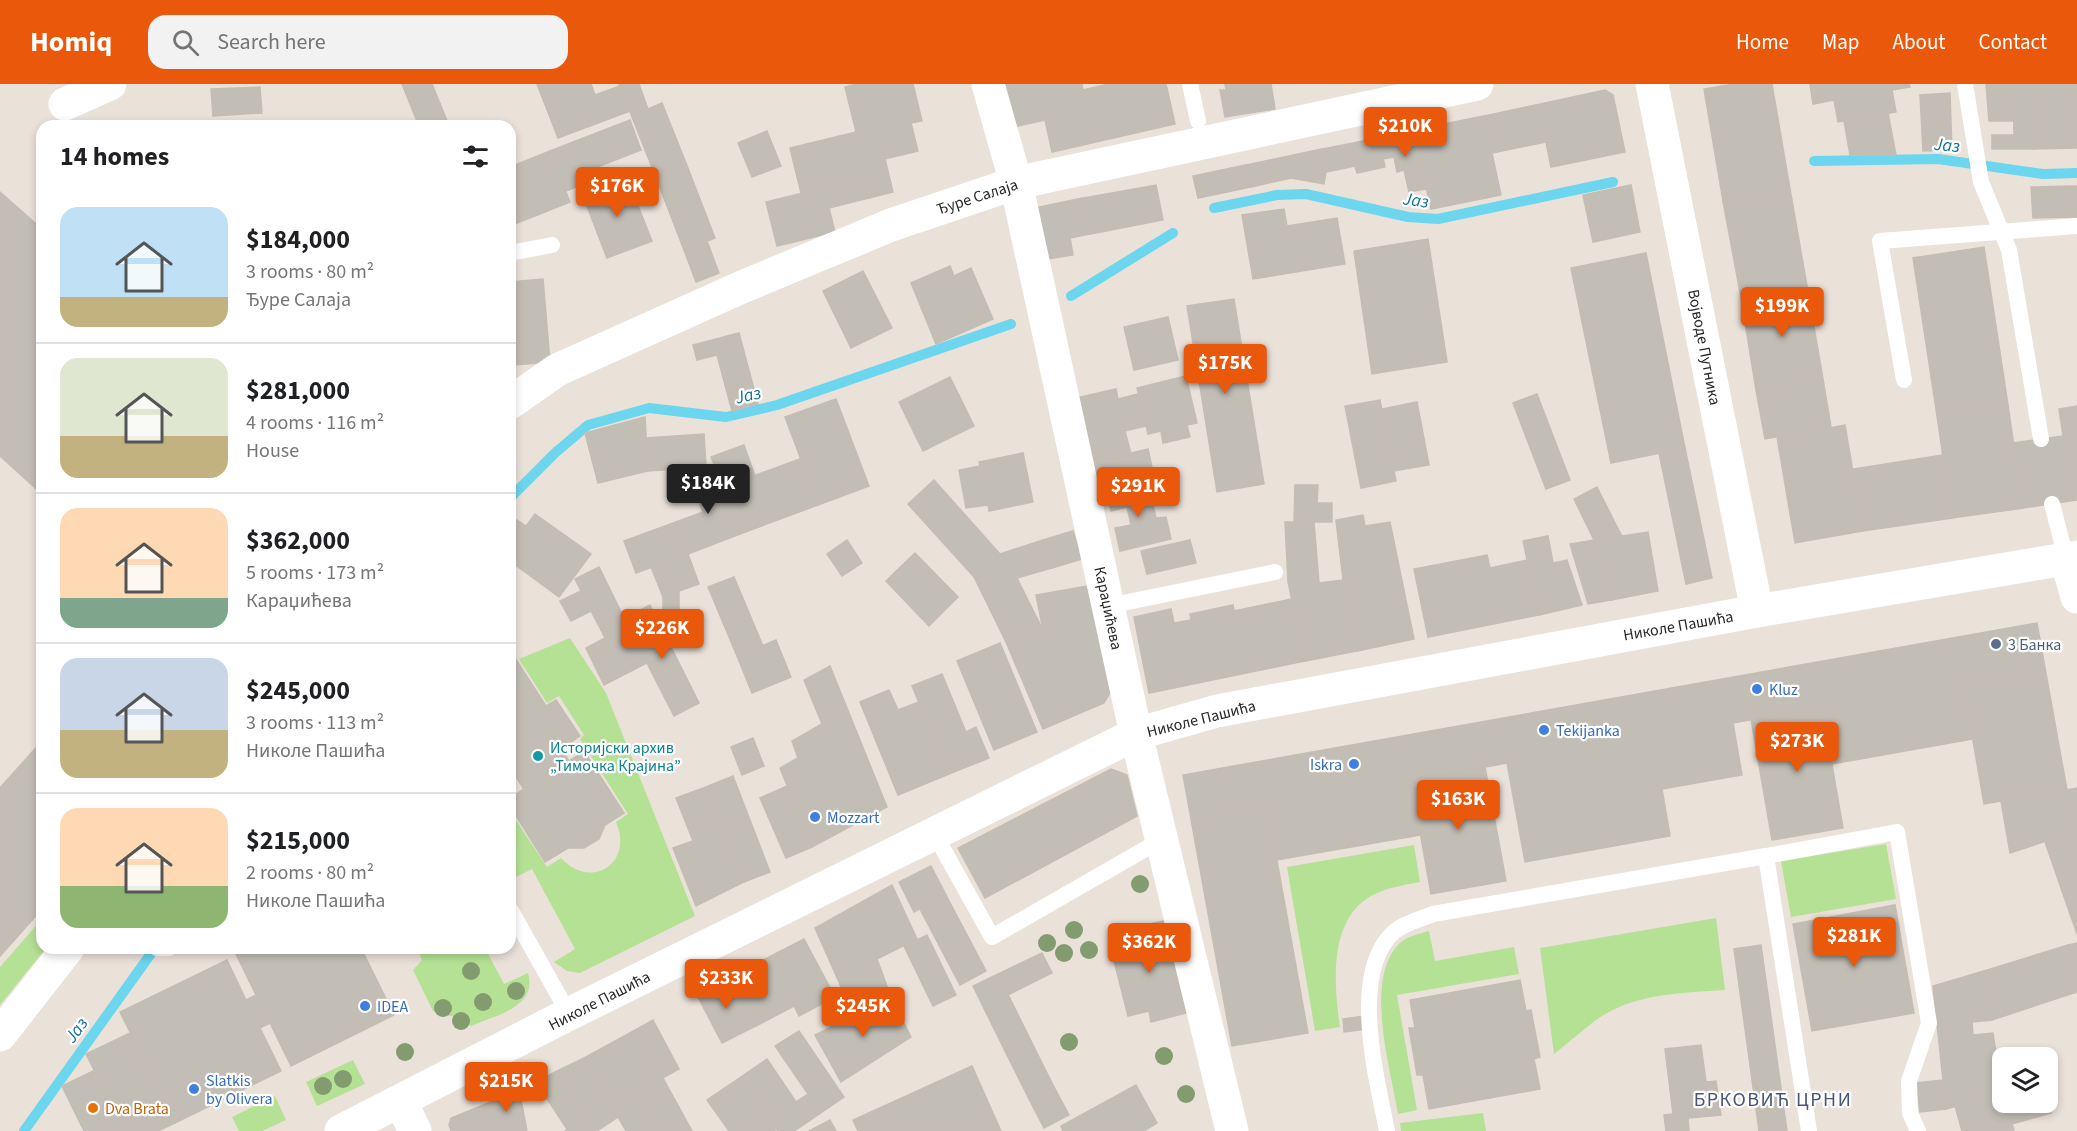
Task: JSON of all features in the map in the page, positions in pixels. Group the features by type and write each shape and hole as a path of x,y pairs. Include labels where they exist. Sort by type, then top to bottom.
{"street":[{"path":"65,104 110,84"},
{"name":"Караџићева","path":"988,84 1016,183 1136,734 1232,1131"},
{"name":"Ђуре Салаја","path":"516,398 557,370 742,287 891,225 1016,183 1477,84"},
{"name":"Војводе Путника","path":"1652,84 1757,610"},
{"path":"2071,558 2077,597"},
{"name":"Николе Пашића","path":"377,1131 400,1102 569,1014 1136,734 1216,711 1757,610 2071,558"},
{"path":"0,1035 63,954"},
{"path":"341,1131 400,1102 415,1131"}],"lane":[{"path":"1190,84 1198,121"},
{"path":"1965,84 1981,182 2009,250 2041,439"},
{"path":"1904,380 1880,241 2077,226"},
{"path":"516,252 552,245"},
{"path":"2052,504 2071,558"},
{"path":"1108,606 1275,572"},
{"path":"1386,1131 1375,1062 1369,1000 1375,961 1395,931 1433,914 1897,832 1929,1023 1909,1081 1910,1113 1918,1131"},
{"path":"934,833 992,937 1161,840"},
{"path":"1766,856 1809,1131"},
{"path":"516,920 569,1014"}],"green space":[{"path":"570,638 606,693 695,916 580,973 567,971 554,962 575,949 532,869 516,877 516,820 547,867 561,858 573,868 585,872 596,872 606,868 614,860 619,850 620,837 616,822 628,814 580,739 584,735 559,696 547,703 519,659"},
{"path":"1886,844 1896,899 1791,917 1781,861"},
{"path":"1414,845 1420,882 1371,896 1357,907 1347,921 1337,955 1336,993 1340,1027 1315,1031 1287,867"},
{"path":"1716,918 1725,990 1646,998 1616,1008 1602,1016 1554,1054 1540,948"},
{"path":"36,926 36,954 41,954 0,1005 0,967"},
{"path":"1429,931 1435,961 1514,947 1519,974 1397,995 1417,1110 1398,1114 1382,1025 1383,978 1389,959 1400,943"},
{"path":"420,954 488,954 504,984 528,973 527,994 521,1002 503,1013 471,1026 460,1023 452,1016 440,1015 433,1011 413,970 422,960"},
{"path":"353,1060 365,1084 317,1106 306,1082"},
{"path":"275,1096 286,1120 262,1131 239,1131 232,1117"},
{"path":"1483,1113 1486,1131 1401,1131 1400,1123"}],"building":[{"path":"402,84 432,84 447,120 417,120"},
{"path":"537,84 591,84 595,95 620,86 630,111 558,138"},
{"path":"619,84 639,84 648,109 662,103 686,163 655,175"},
{"path":"857,84 913,84 922,121 911,123 918,151 885,159 893,192 869,198 864,178 801,193 790,148 856,132 845,87"},
{"path":"1004,84 1082,84 1083,90 1108,84 1166,84 1175,124 1052,152 1045,120 1014,127"},
{"path":"1225,84 1271,84 1275,109 1225,117 1220,90 1226,90"},
{"path":"1734,84 1772,84 1790,189 1723,201 1704,89"},
{"path":"1810,84 1909,84 1910,87 1892,90 1896,112 1838,122 1834,100 1813,104"},
{"path":"1986,84 2013,84 2013,121 1989,121"},
{"path":"2013,84 2033,84 2033,149 1992,149 1992,135 2014,135"},
{"path":"2033,84 2077,84 2077,148 2033,149"},
{"path":"260,87 262,113 213,116 211,89"},
{"path":"1605,90 1613,95 1625,152 1551,167 1546,142 1492,153 1484,116"},
{"path":"1950,93 1952,150 1923,151 1920,95"},
{"path":"1888,113 1896,155 1850,155 1844,121"},
{"path":"1484,116 1501,195 1431,209 1414,130"},
{"path":"630,120 641,150 592,169 596,179 566,191 550,151"},
{"path":"1414,130 1427,189 1409,192 1404,170 1397,172 1394,157 1383,159 1379,138"},
{"path":"767,131 781,166 752,177 738,143"},
{"path":"1379,138 1385,167 1357,173 1355,166 1326,172 1322,149"},
{"path":"1322,149 1326,172 1324,184 1291,178 1251,187 1246,165"},
{"path":"550,151 570,202 516,224 516,165"},
{"path":"686,163 715,238 684,250 655,175"},
{"path":"1246,165 1251,187 1198,198 1193,176"},
{"path":"627,178 652,241 607,258 583,196"},
{"path":"864,178 869,198 829,208 835,232 777,246 766,202"},
{"path":"1156,185 1163,220 1090,234 1083,198"},
{"path":"1631,185 1640,232 1593,242 1583,195"},
{"path":"2077,186 2077,217 2033,218 2031,187"},
{"path":"1790,189 1807,286 1741,298 1723,201"},
{"path":"0,192 36,224 36,489 0,456"},
{"path":"1083,198 1090,234 1070,238 1073,255 1048,259 1039,207"},
{"path":"1284,209 1287,226 1337,218 1345,264 1253,279 1242,215"},
{"path":"1428,239 1447,362 1372,374 1354,251"},
{"path":"707,241 719,273 696,282 684,250"},
{"path":"1984,247 2008,405 1937,416 1913,258"},
{"path":"1646,253 1685,448 1611,463 1571,268"},
{"path":"950,266 954,276 971,268 993,319 936,344 911,283"},
{"path":"863,271 892,328 851,348 823,291"},
{"path":"543,279 550,362 516,365 516,281"},
{"path":"1807,286 1823,379 1756,390 1741,298"},
{"path":"1234,299 1264,484 1217,492 1187,306"},
{"path":"1168,317 1178,360 1134,370 1124,327"},
{"path":"739,333 758,404 732,411 717,355 697,360 693,345"},
{"path":"1186,376 1197,423 1187,425 1190,437 1163,443 1161,431 1148,434 1137,388"},
{"path":"950,377 974,426 923,451 899,402"},
{"path":"1823,379 1831,427 1765,439 1756,390"},
{"path":"1116,389 1118,399 1138,394 1146,426 1125,431 1131,454 1091,463 1076,398"},
{"path":"1537,394 1570,480 1546,489 1513,403"},
{"path":"836,399 869,486 818,505 785,417"},
{"path":"1380,400 1396,481 1361,488 1345,406"},
{"path":"1417,402 1429,465 1394,471 1382,409"},
{"path":"2008,405 2023,508 1952,518 1937,416"},
{"path":"2077,406 2077,500 2023,508 2013,443 2063,436 2059,409"},
{"path":"645,417 648,471 598,483 585,433"},
{"path":"1845,425 1863,531 1795,543 1777,437"},
{"path":"704,434 706,467 648,471 646,438"},
{"path":"744,445 755,476 723,487 711,457"},
{"path":"1685,448 1712,578 1686,584 1659,453"},
{"path":"1148,449 1153,472 1096,485 1091,463"},
{"path":"1023,453 1033,502 989,511 988,505 966,508 959,470 980,466 979,462"},
{"path":"1942,455 1952,518 1863,531 1853,469"},
{"path":"800,459 818,505 740,534 723,487"},
{"path":"716,468 740,534 688,554 676,522 703,512 690,477"},
{"path":"934,480 1000,554 1043,540 1052,568 1017,578 1043,630 1006,642 974,577 908,504"},
{"path":"1148,483 1156,518 1166,517 1171,539 1120,551 1115,528 1131,525 1127,507 1111,511 1107,492"},
{"path":"1295,485 1318,485 1317,503 1332,503 1332,522 1294,522"},
{"path":"1597,487 1618,529 1594,540 1574,499"},
{"path":"535,514 591,554 559,597 516,565 516,521 526,526"},
{"path":"1363,515 1365,526 1390,522 1414,639 1357,651 1343,580 1336,520"},
{"path":"676,522 688,554 636,573 624,541"},
{"path":"1285,522 1314,522 1319,583 1343,580 1357,651 1305,661 1288,582"},
{"path":"1618,529 1622,536 1648,532 1658,591 1612,600 1594,540"},
{"path":"1073,531 1082,559 1052,568 1043,540"},
{"path":"1548,536 1553,563 1567,560 1582,605 1539,615 1523,541"},
{"path":"847,540 862,563 842,576 827,554"},
{"path":"1190,540 1196,563 1147,574 1141,551"},
{"path":"1594,540 1612,600 1588,604 1570,544"},
{"path":"915,553 958,597 929,626 886,581"},
{"path":"688,554 699,584 679,591 679,617 663,617 663,597 651,567"},
{"path":"1487,555 1490,568 1527,560 1539,615 1428,637 1414,569"},
{"path":"599,567 624,618 601,630 591,611 571,621 560,601 581,591 575,579"},
{"path":"734,577 763,646 737,656 708,587"},
{"path":"1087,586 1113,688 1104,703 1043,729 1006,642 1043,630 1036,595"},
{"path":"1292,599 1305,661 1149,693 1134,617 1171,609 1174,623 1191,620 1190,614 1233,605 1234,611"},
{"path":"650,605 699,703 674,716 624,618"},
{"path":"624,618 647,663 604,685 586,648 605,638 601,630"},
{"path":"2037,623 2045,668 1963,683 1973,739 1832,764 1822,707 1733,723 1742,775 1662,789 1670,836 1525,862 1507,763 1411,781 1421,835 1277,860 1267,805 1191,819 1183,775"},
{"path":"776,640 791,677 752,693 737,656"},
{"path":"1000,643 1037,732 994,750 957,661"},
{"name":"Историјски архив „Тимочка Крајина”","path":"516,660 546,706 556,700 580,736 561,749 569,761 584,751 624,813 605,825 599,839 584,848 568,848 545,862 516,816 516,794 524,789 516,777"},
{"path":"830,666 887,807 812,847 780,768 798,758 792,741 822,724 804,680"},
{"path":"2045,668 2067,790 1984,804 1963,683"},
{"path":"942,674 966,732 976,727 989,758 949,774 912,686"},
{"path":"889,690 898,710 919,702 949,774 898,795 860,702"},
{"path":"1822,707 1843,828 1772,840 1751,719"},
{"path":"753,738 764,766 742,775 731,747"},
{"path":"36,748 36,916 0,956 0,788"},
{"path":"1485,767 1506,881 1431,894 1411,781"},
{"path":"1111,769 1127,775 1137,816 985,898 958,848"},
{"path":"733,776 770,872 744,882 706,787"},
{"path":"787,786 812,847 786,858 760,798"},
{"path":"706,787 744,882 696,906 673,848 693,841 676,798"},
{"path":"2077,788 2077,831 2010,853 2001,801"},
{"path":"1267,805 1308,1033 1232,1046 1191,819"},
{"path":"2077,831 2077,934 2045,842"},
{"path":"931,866 946,895 914,912 899,882"},
{"path":"892,885 917,939 877,959 891,997 854,1016 815,928"},
{"path":"946,895 986,971 960,985 920,909"},
{"path":"1895,905 1914,1013 1812,1031 1793,924"},
{"path":"1163,921 1186,1013 1151,1022 1149,1011 1128,1016 1110,945 1134,939 1132,928"},
{"path":"927,935 956,995 933,1006 904,946"},
{"path":"804,939 835,997 799,1016 794,1006 756,1026 730,977"},
{"path":"2077,943 2077,978 2068,945"},
{"path":"1761,945 1787,1131 1759,1131 1734,949"},
{"path":"2068,945 2077,978 2077,992 1992,1020 1984,971"},
{"path":"1042,953 1052,973 1008,995 998,974"},
{"path":"236,954 364,954 394,1015 291,1066 270,1023 264,1026 250,998 256,995"},
{"path":"227,960 246,1000 250,998 264,1026 260,1028 281,1071 175,1123 120,1012"},
{"path":"1984,971 1992,1020 1972,1022 1973,1035 1993,1033 1995,1047 1992,1047 1992,1096 1946,1109 1933,986"},
{"path":"998,974 1032,1043 1007,1055 973,986"},
{"path":"730,977 756,1026 722,1043 697,995"},
{"path":"1520,980 1526,1011 1531,1010 1540,1057 1534,1059 1540,1089 1429,1109 1423,1075 1417,1075 1409,1028 1415,1028 1410,1000"},
{"path":"891,997 911,1037 841,1082 815,1035"},
{"path":"1365,1016 1367,1029 1344,1032 1343,1019"},
{"path":"653,1020 679,1069 663,1078 637,1029"},
{"path":"637,1029 663,1078 612,1105 582,1059"},
{"path":"799,1031 844,1097 809,1121 796,1102 808,1094 775,1046"},
{"path":"130,1033 175,1123 158,1131 125,1131 86,1054"},
{"path":"1032,1043 1053,1085 1028,1097 1007,1055"},
{"path":"1701,1045 1706,1082 1716,1081 1721,1115 1688,1118 1689,1131 1666,1131 1664,1115 1673,1114 1665,1049"},
{"path":"582,1059 618,1117 597,1131 557,1071"},
{"path":"767,1059 809,1121 794,1131 778,1131 741,1077"},
{"path":"972,1066 1001,1131 858,1131 853,1120"},
{"name":"Dva Brata","path":"95,1070 125,1131 84,1131 62,1086"},
{"path":"557,1071 596,1131 565,1131 567,1129 536,1082"},
{"path":"741,1077 777,1129 773,1131 729,1131 707,1100"},
{"path":"663,1078 692,1131 661,1131 639,1091"},
{"path":"1943,1080 1946,1109 1920,1112 1916,1083"},
{"path":"1053,1085 1069,1115 1044,1128 1028,1097"},
{"path":"1136,1085 1157,1123 1144,1131 1063,1131 1061,1126"},
{"path":"519,1089 527,1131 491,1131 481,1106"},
{"path":"639,1091 661,1131 626,1131 618,1117 612,1105"},
{"path":"1992,1096 1992,1113 2009,1113 2014,1131 1962,1131 1955,1106"},
{"path":"481,1106 491,1131 451,1131 449,1125 451,1118"},
{"path":"2009,1113 2051,1113 2012,1124"},
{"path":"830,1120 836,1131 809,1131"}],"waterway":[{"name":"Јаз","path":"1814,161 1938,159 2043,174 2077,173"},
{"name":"Јаз","path":"1214,208 1277,195 1306,194 1408,217 1438,219 1613,182"},
{"name":"Јаз","path":"1071,296 1173,233"},
{"name":"Јаз","path":"516,492 555,453 588,425 649,408 726,417 777,405 1011,324"},
{"name":"Јаз","path":"24,1131 151,954"}],"place":[{"name":"3 Банка","path":"1996,644"},
{"name":"Kluz","path":"1757,689"},
{"name":"Tekijanka","path":"1544,730"},
{"name":"Историјски архив „Тимочка Крајина”","path":"538,756"},
{"name":"Iskra","path":"1354,764"},
{"name":"Mozzart","path":"815,817"},
{"name":"IDEA","path":"365,1006"},
{"name":"Slatkis by Olivera","path":"194,1089"},
{"name":"Dva Brata","path":"93,1108"}],"district":[{"name":"БРКОВИЋ ЦРНИ","path":"1773,1099"}]}
